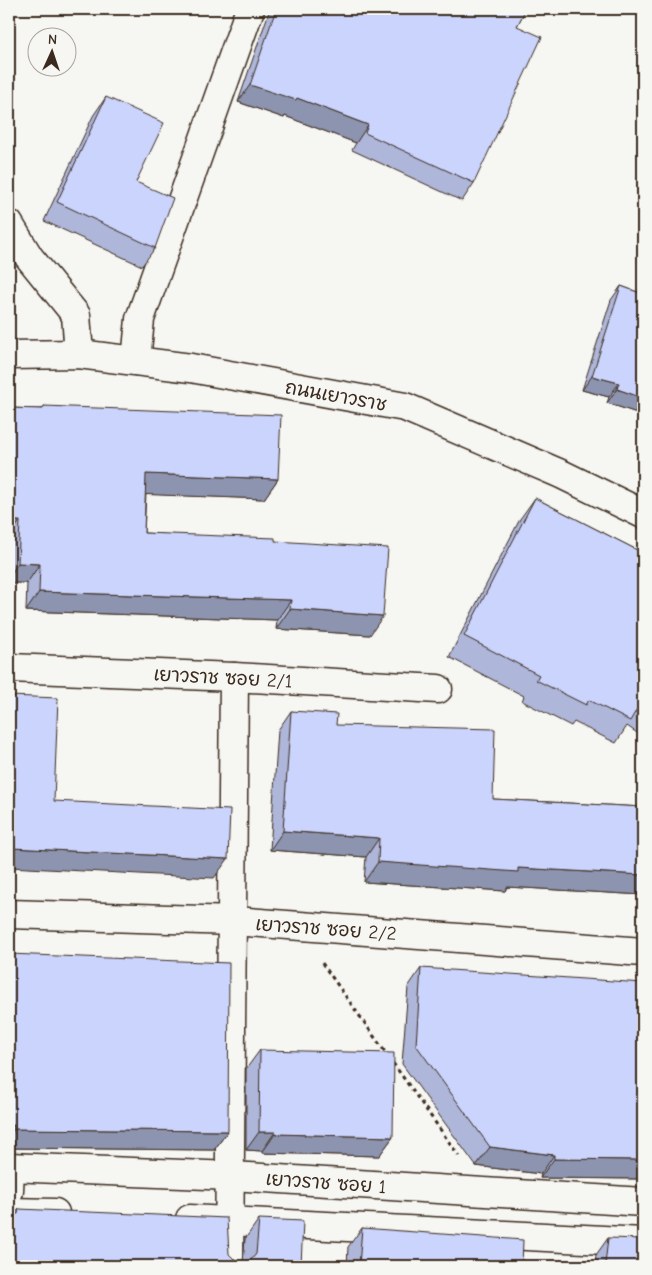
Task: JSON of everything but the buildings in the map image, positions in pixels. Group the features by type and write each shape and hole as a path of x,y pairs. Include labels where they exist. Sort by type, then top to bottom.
{"street":[{"path":"136,361 140,319 250,9"},
{"path":"9,224 29,257 76,315 79,354"},
{"name":"ถนนเยาวราช","path":"9,355 79,354 191,368 404,407 561,474 643,514"},
{"name":"เยาวราช ซอย 2/1","path":"9,668 234,677 438,689"},
{"path":"229,1266 232,1176 234,677"},
{"name":"เยาวราช ซอย 2/2","path":"9,914 234,921 643,952"},
{"name":"เยาวราช ซอย 1","path":"9,1175 232,1176 643,1202"},
{"path":"484,1192 518,1236"},
{"path":"9,1212 76,1214"},
{"path":"163,1218 643,1242"}],"path":[{"path":"296,926 484,1192"}]}
